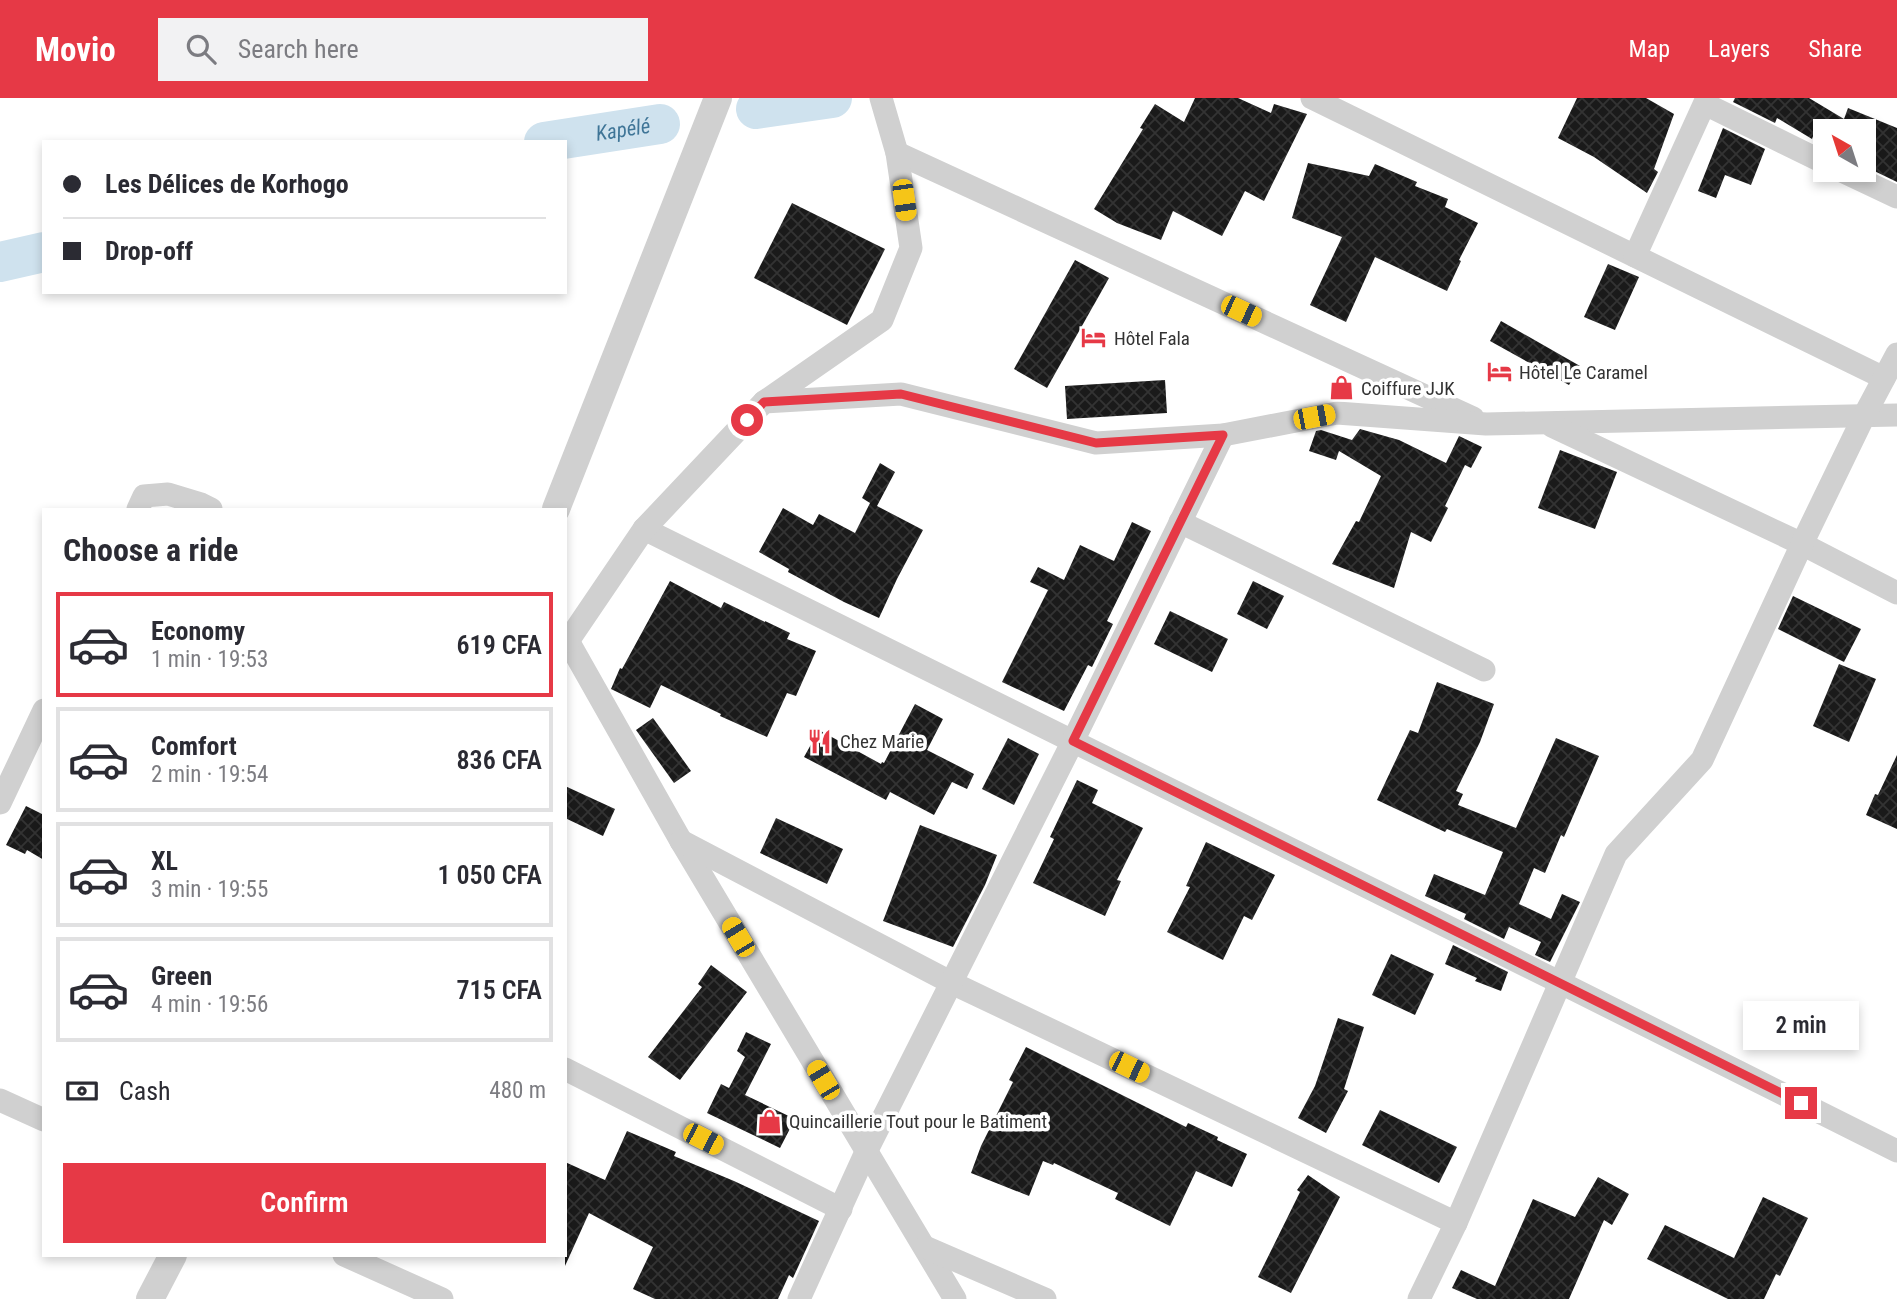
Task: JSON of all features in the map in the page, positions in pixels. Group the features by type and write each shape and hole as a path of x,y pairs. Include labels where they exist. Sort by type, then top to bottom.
{"street":[{"path":"556,508 718,98"},
{"path":"567,640 644,529 764,402 882,320 911,248 897,153 881,98"},
{"path":"1312,98 1884,378"},
{"path":"1635,256 1706,101 1813,157"},
{"path":"897,153 1486,424"},
{"path":"1865,182 1897,197"},
{"path":"1419,1299 1456,1223 1616,854 1702,760 1802,544 1897,354"},
{"path":"764,402 901,394 1096,443 1223,435 1336,413 1486,424 1897,415"},
{"path":"1546,424 1802,544 1897,593"},
{"path":"799,1299 866,1152 1073,741 1223,435"},
{"path":"138,508 144,496 168,494 209,508"},
{"path":"1180,522 1484,670"},
{"path":"644,529 1897,1151"},
{"path":"567,643 681,841 955,1299"},
{"path":"0,803 42,714"},
{"path":"681,841 952,984 1456,1223"},
{"path":"567,1070 841,1209"},
{"path":"0,1100 42,1119"},
{"path":"925,1247 1045,1299"},
{"path":"150,1299 172,1257"},
{"path":"348,1257 442,1299"}],"building":[{"path":"1195,98 1238,98 1271,113 1274,104 1307,114 1264,201 1245,191 1222,236 1173,211 1161,240 1117,223 1094,209 1143,129 1140,128 1155,104 1184,122"},
{"path":"1577,98 1646,98 1674,114 1654,169 1658,172 1647,193 1594,157 1558,138"},
{"path":"1735,98 1809,98 1844,119 1813,119 1812,139 1777,118 1775,123 1733,102"},
{"path":"1848,108 1875,119 1844,119"},
{"path":"1876,119 1897,128 1897,182 1876,172"},
{"path":"1723,128 1765,149 1751,185 1725,175 1716,198 1698,191"},
{"path":"1308,163 1369,176 1375,164 1417,182 1415,186 1448,199 1445,207 1478,223 1447,291 1375,257 1346,322 1310,305 1342,237 1292,218"},
{"path":"792,203 885,249 847,325 754,278"},
{"path":"1075,260 1109,278 1047,388 1014,369"},
{"path":"1608,264 1639,277 1615,330 1584,317"},
{"path":"1501,321 1580,366 1569,385 1490,341"},
{"path":"1165,380 1167,413 1067,419 1065,386"},
{"path":"1360,429 1399,440 1446,463 1459,436 1482,447 1471,468 1465,465 1431,542 1411,532 1394,588 1332,564 1356,521 1359,522 1381,476 1339,451 1336,460 1309,451 1316,431 1321,430 1352,440"},
{"path":"1560,450 1617,472 1595,529 1538,508"},
{"path":"880,463 895,472 877,506 923,530 879,618 788,572 789,569 759,552 783,508 813,525 819,514 855,533 870,503 862,498"},
{"path":"1132,522 1151,531 1107,621 1113,624 1092,667 1088,665 1064,711 1002,682 1048,590 1030,582 1038,567 1064,580 1080,545 1114,561"},
{"path":"670,581 721,608 724,602 765,621 790,633 787,639 816,651 796,696 787,693 767,737 661,685 650,708 611,689 620,668 622,669"},
{"path":"1253,581 1284,596 1267,629 1237,614"},
{"path":"1793,596 1861,629 1844,662 1778,629"},
{"path":"1170,611 1228,639 1212,672 1154,644"},
{"path":"1839,664 1876,679 1849,742 1813,726"},
{"path":"1437,682 1494,704 1480,742 1456,791 1463,794 1458,805 1516,828 1556,738 1599,756 1564,837 1561,835 1545,873 1534,868 1519,904 1551,919 1562,894 1580,902 1550,962 1535,955 1541,942 1509,927 1504,939 1464,919 1466,914 1425,896 1434,874 1485,895 1503,852 1447,829 1445,832 1377,800 1410,730 1418,733"},
{"path":"915,704 943,719 927,750 974,774 967,789 952,782 934,815 890,792 886,800 804,757 819,730 881,764 884,763"},
{"path":"653,718 691,771 674,783 636,730"},
{"path":"1008,738 1039,754 1014,805 982,789"},
{"path":"1897,755 1897,829 1866,815"},
{"path":"1077,780 1098,790 1092,803 1143,828 1117,880 1121,881 1105,916 1033,883 1054,839 1050,837"},
{"path":"567,787 615,809 603,836 567,819"},
{"path":"26,806 42,814 42,859 27,850 25,854 6,845"},
{"path":"776,818 843,849 827,884 760,853"},
{"path":"920,825 997,855 985,885 953,947 883,921"},
{"path":"1206,842 1275,875 1252,920 1244,916 1223,960 1167,932 1190,887 1186,886"},
{"path":"1453,945 1508,972 1501,991 1475,981 1477,978 1445,964"},
{"path":"1391,954 1434,974 1415,1015 1372,995"},
{"path":"711,965 747,992 680,1080 648,1057 702,987 698,984"},
{"path":"1338,1018 1364,1027 1344,1089 1348,1091 1326,1133 1298,1118 1315,1086"},
{"path":"746,1032 771,1044 745,1095 795,1119 780,1148 707,1113 721,1084 729,1088 745,1057 737,1051"},
{"path":"1026,1047 1186,1127 1188,1123 1218,1137 1217,1140 1247,1154 1232,1187 1196,1171 1170,1226 1115,1199 1118,1193 1054,1163 1053,1165 1043,1161 1029,1196 971,1173 981,1146 1013,1082 1009,1080"},
{"path":"1380,1110 1457,1147 1439,1183 1362,1145"},
{"path":"627,1131 676,1152 674,1156 819,1221 793,1278 789,1275 778,1299 655,1299 633,1289 653,1247 589,1213 565,1266 567,1163 605,1180"},
{"path":"1308,1175 1340,1197 1291,1293 1258,1277 1300,1192 1297,1190"},
{"path":"1598,1177 1629,1194 1612,1225 1604,1220 1569,1299 1477,1299 1452,1288 1461,1270 1495,1286 1533,1199 1575,1217"},
{"path":"1763,1197 1808,1218 1780,1276 1776,1274 1764,1299 1728,1299 1647,1259 1665,1225 1734,1258"}],"waterway":[{"name":"Kapélé","path":"756,109 832,98"},
{"name":"Kapélé","path":"557,140 660,124"},
{"name":"Kapélé","path":"0,262 42,252"}],"place":[{"name":"Hôtel Fala","path":"1094,338"},
{"name":"Hôtel Le Caramel","path":"1499,372"},
{"name":"Coiffure JJK","path":"1341,388"},
{"name":"Chez Marie","path":"820,741"},
{"name":"Quincaillerie Tout pour le Batiment","path":"769,1121"}],"route":[{"path":"747,420 764,402 901,394 1096,443 1223,435 1073,741 1801,1103"}]}
